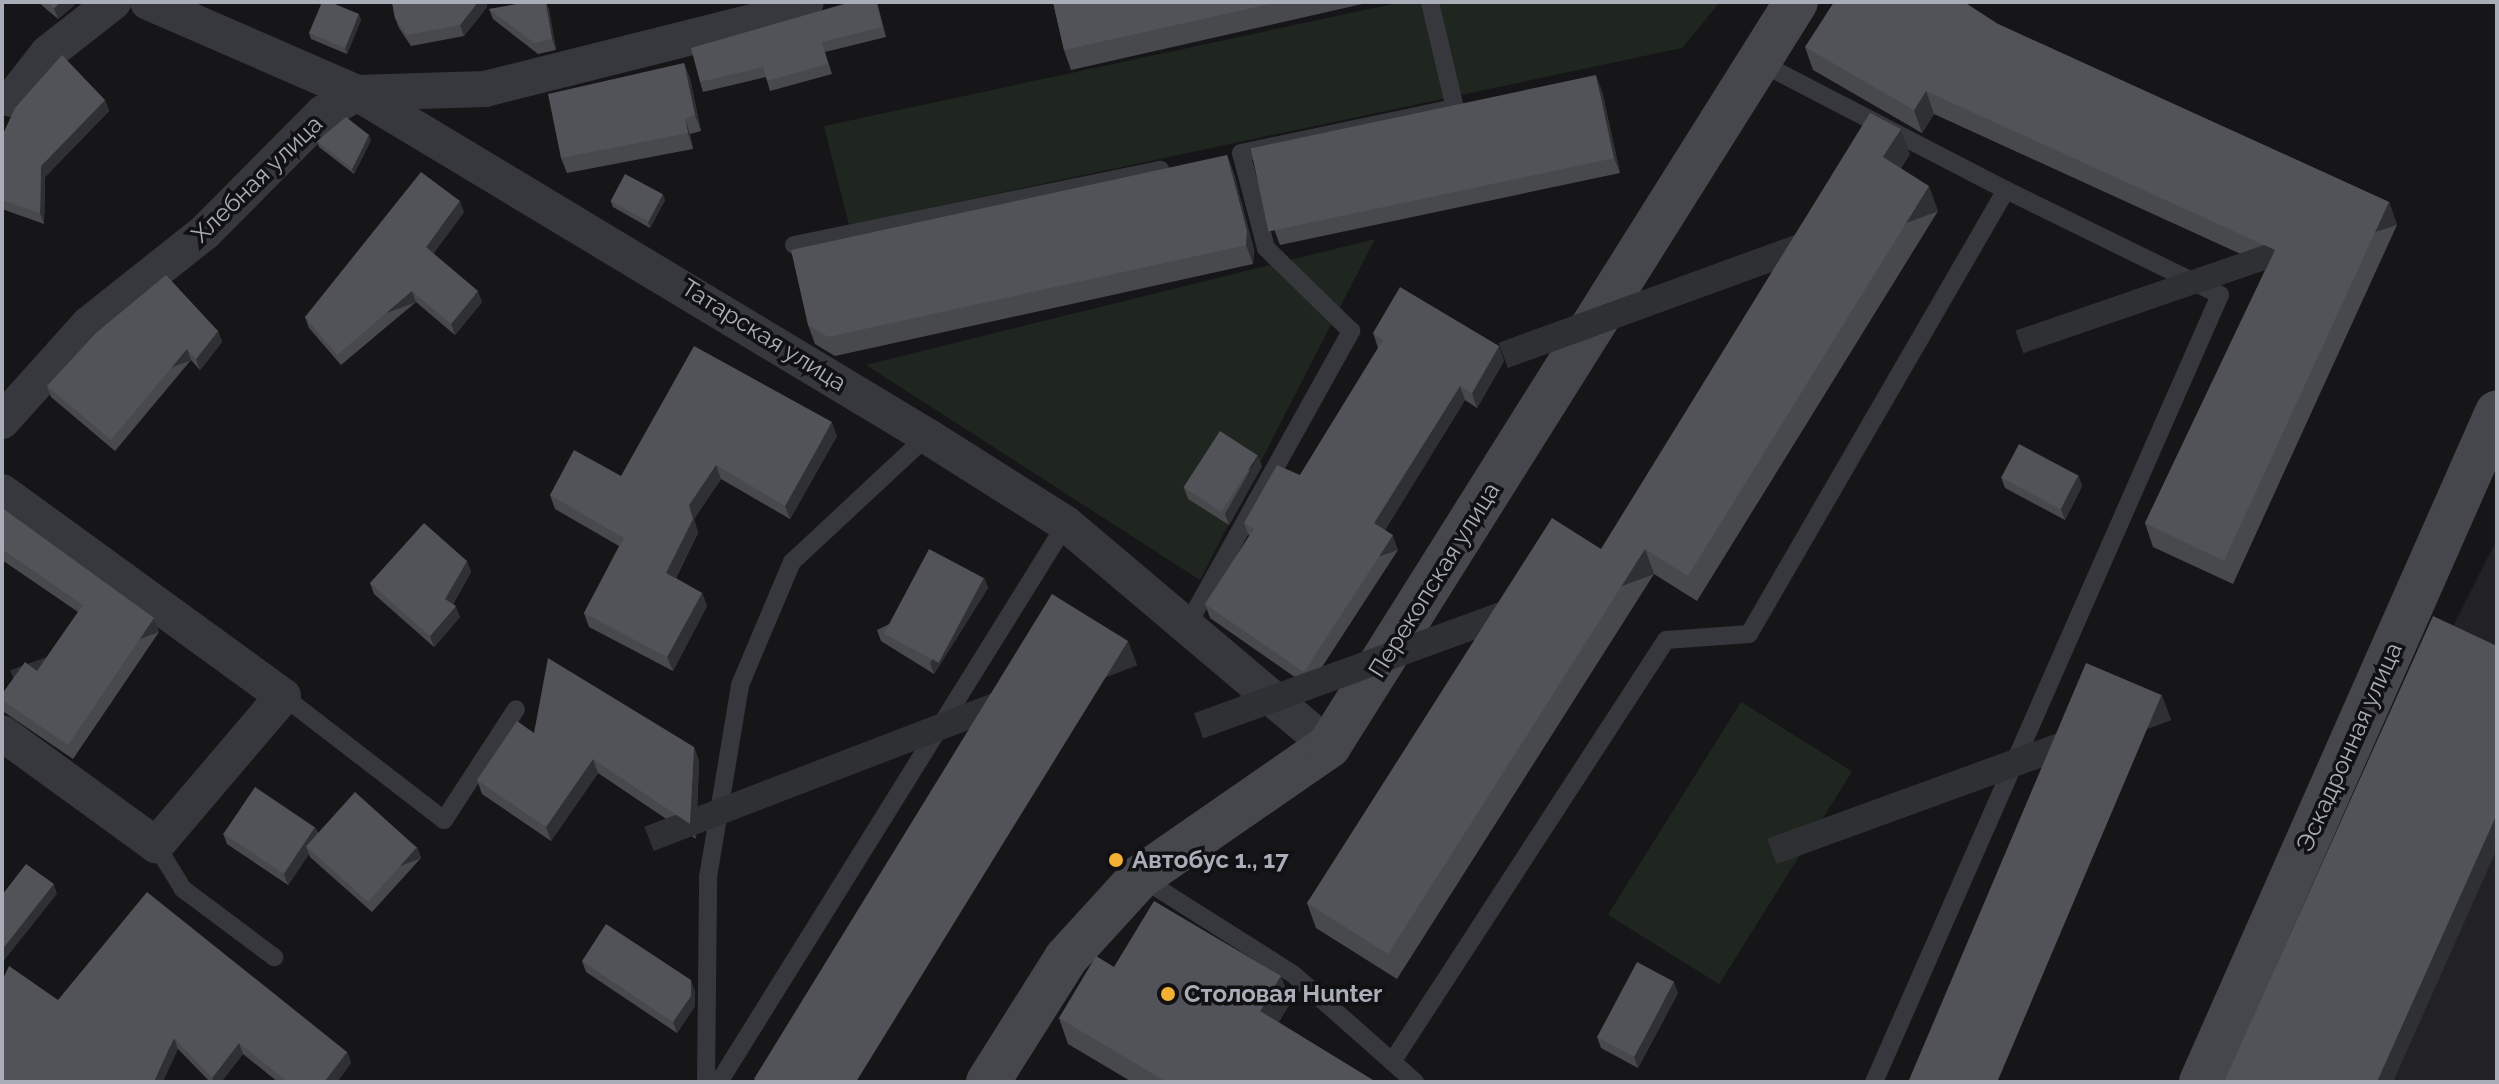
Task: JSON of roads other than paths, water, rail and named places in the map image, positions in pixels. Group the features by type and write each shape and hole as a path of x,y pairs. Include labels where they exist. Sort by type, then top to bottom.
{"main road":[{"name":"Перекопская улица","path":"988,1082 1066,958 1140,877 1329,746 1796,2"},
{"name":"Эскадронная улица","path":"2201,1082 2497,412"}],"street":[{"path":"12,99 48,53 113,2"},
{"name":"Татарская улица","path":"148,2 357,93 927,436 1066,524 1329,746"},
{"name":"Хлебная улица","path":"2,421 89,324 205,232 323,113 357,93 485,89 721,31 806,2"},
{"path":"2,492 283,696 156,845 2,733"}],"lane":[{"path":"1187,626 1351,331 1266,248 1233,155 1455,108 1430,2"},
{"path":"1759,62 2006,190 2220,295 1874,1082"},
{"path":"794,245 1179,166"},
{"path":"1392,1062 1666,640 1749,634 2006,190"},
{"path":"706,1082 708,877 740,685 792,562 927,436"},
{"path":"719,1082 1066,524"},
{"path":"283,696 444,820 516,709"},
{"path":"156,845 183,889 274,957"},
{"path":"1140,877 1293,974 1415,1082"}],"place":[{"name":"Автобус 1., 17","path":"1116,860"},
{"name":"Столовая Hunter","path":"1168,994"}]}
